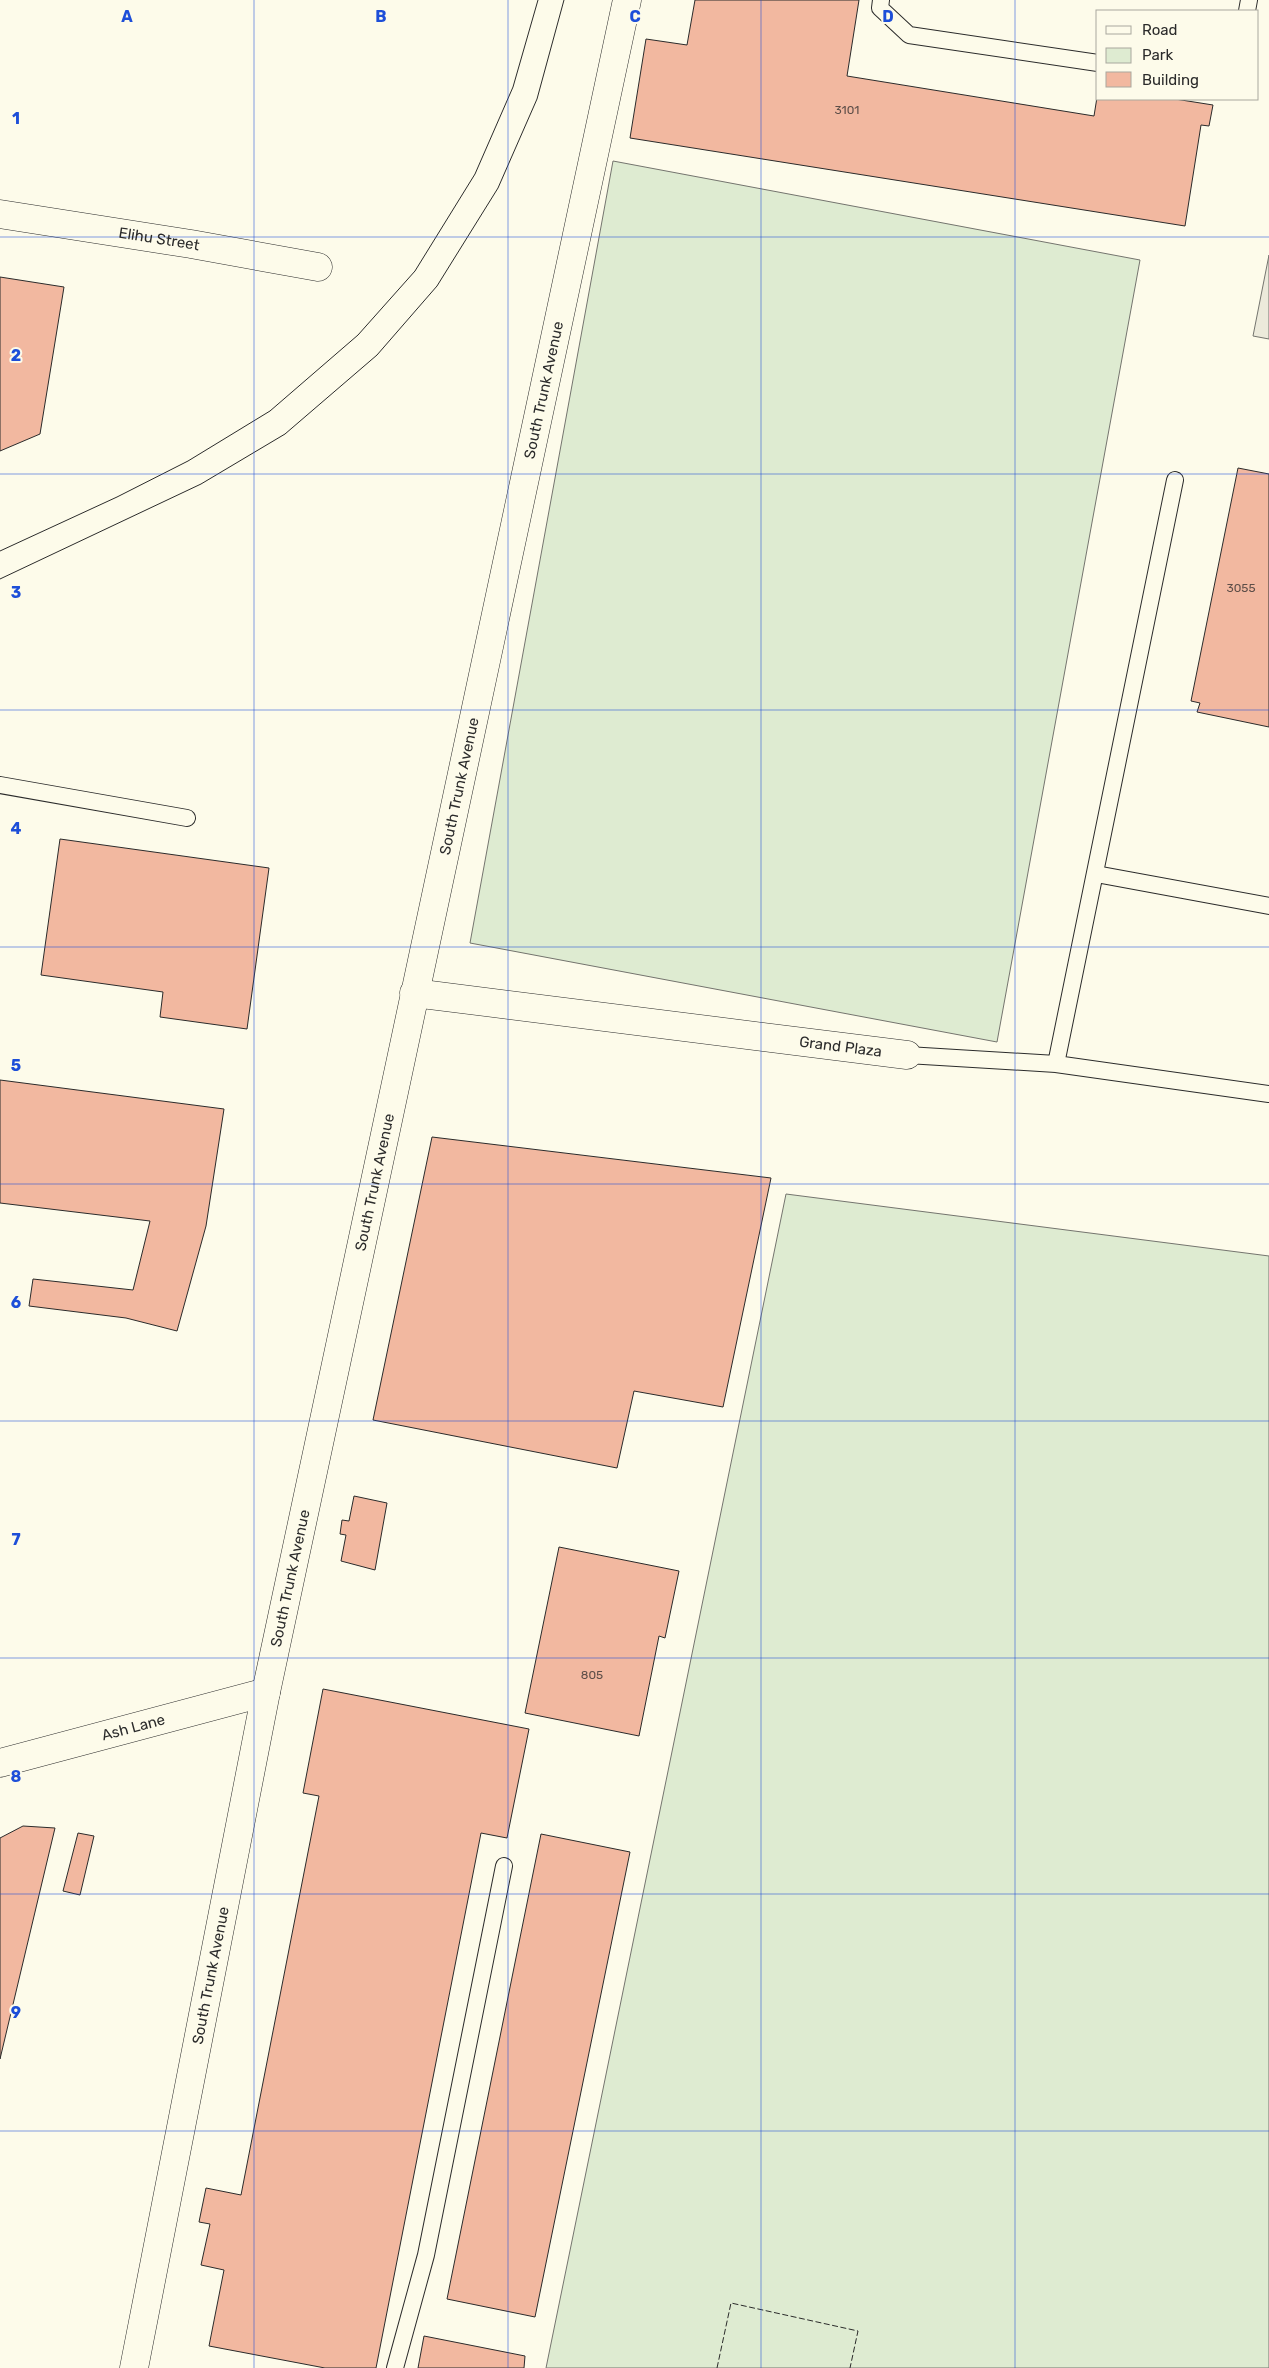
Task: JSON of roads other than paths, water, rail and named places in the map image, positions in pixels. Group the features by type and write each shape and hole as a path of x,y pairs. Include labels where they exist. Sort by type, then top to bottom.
{"street":[{"name":"South Trunk Avenue","path":"134,2368 266,1692 627,0"},
{"name":"Elihu Street","path":"0,214 191,244 318,267"},
{"name":"Grand Plaza","path":"414,993 907,1055"},
{"name":"Ash Lane","path":"0,1763 266,1692"}],"lane":[{"path":"881,0 880,8 909,36 1096,63"},
{"path":"1056,1064 1175,480"},
{"path":"0,785 188,818"},
{"path":"1096,874 1269,906"},
{"name":"Grand Plaza","path":"907,1055 1056,1064 1269,1094"},
{"path":"395,2368 426,2255 504,1866"}],"tram line":[{"path":"0,551 117,497 188,461 270,411 358,335 415,271 475,174 513,87 538,0"},
{"path":"0,579 201,484 285,434 377,355 437,286 498,188 537,99 564,0"}]}
